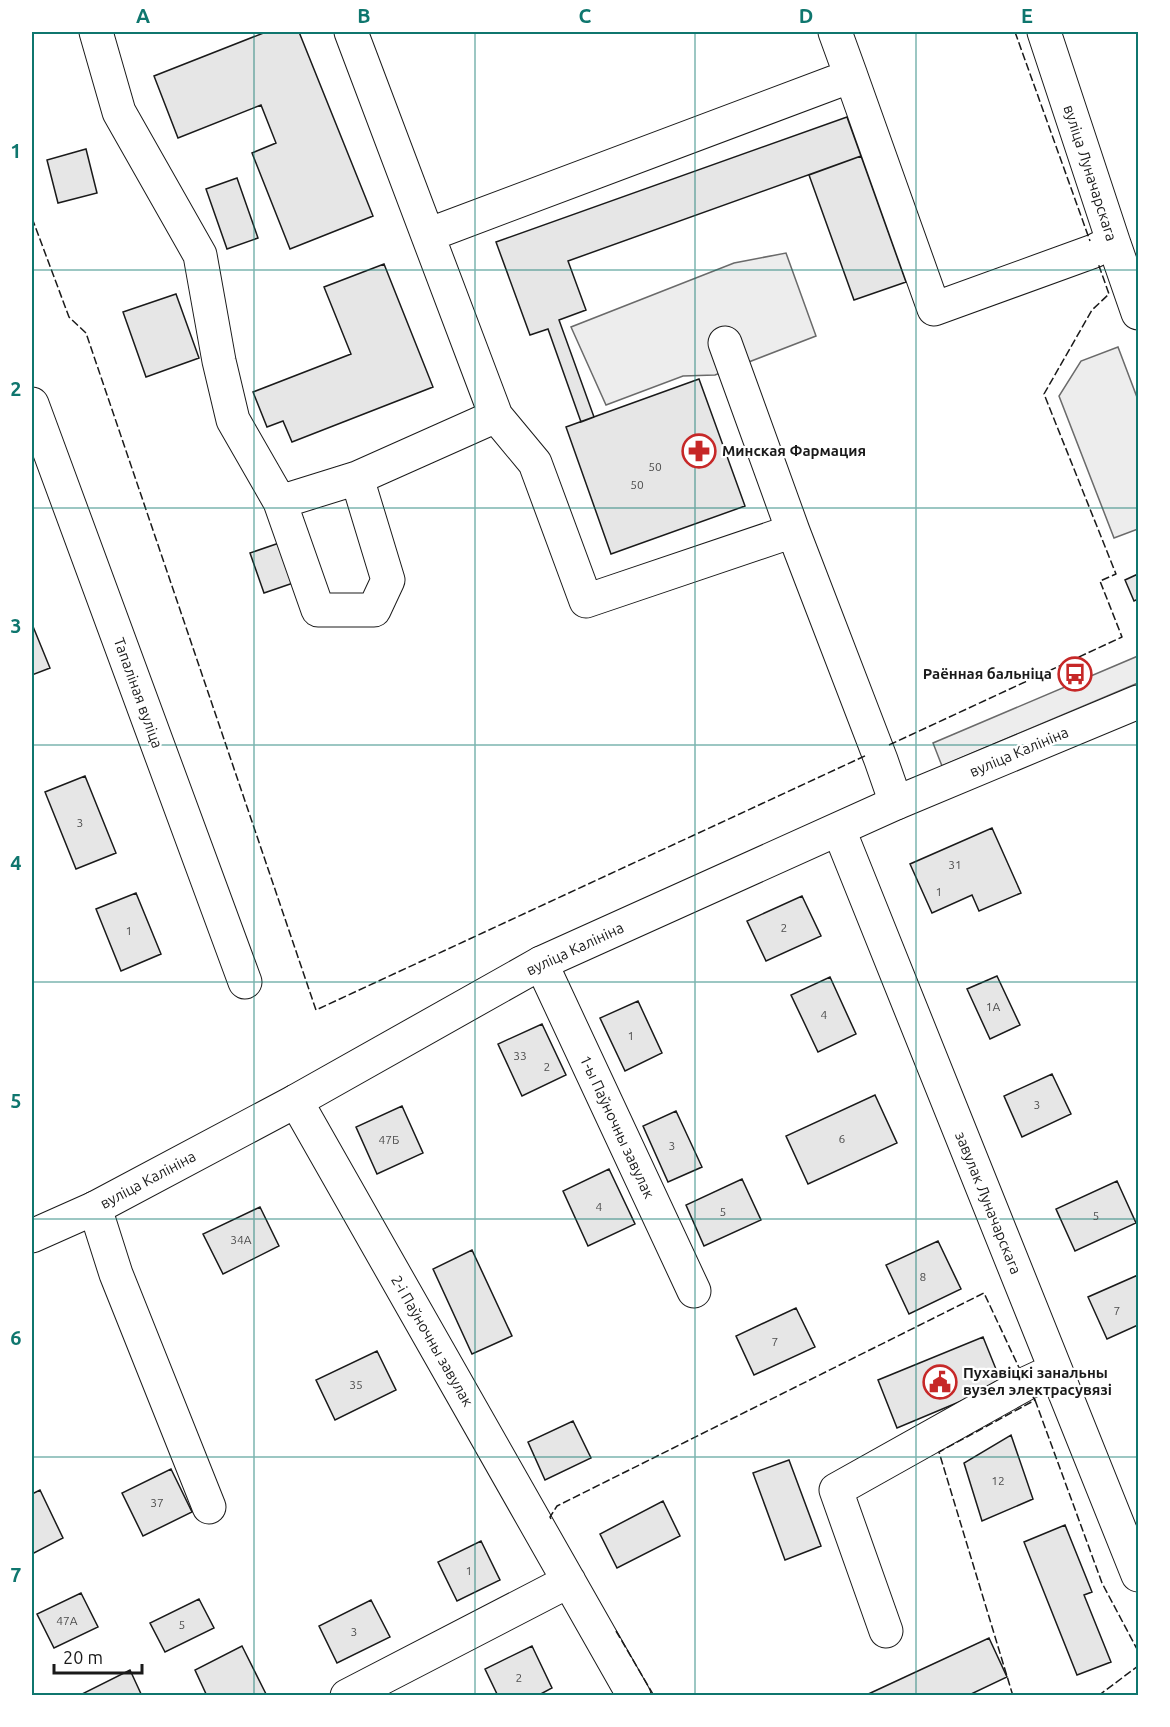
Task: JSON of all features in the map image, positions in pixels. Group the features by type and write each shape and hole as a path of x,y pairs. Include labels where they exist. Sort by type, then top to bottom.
{"street":[{"path":"96,32 119,112 200,255 219,361 233,420 280,502 318,610 374,610 388,580 357,478"},
{"path":"351,32 496,416 535,463 586,601 793,531"},
{"path":"835,32 934,309 1113,242"},
{"name":"вуліца Луначарскага","path":"1044,32 1138,313"},
{"path":"428,235 851,76"},
{"path":"725,343 896,803"},
{"name":"Тапаліная вуліца","path":"32,404 244,982"},
{"path":"280,502 357,478 496,416"},
{"name":"вуліца Калініна","path":"32,1236 95,1208 296,1101 541,963 896,803 1138,702"},
{"name":"завулак Луначарскага","path":"839,830 1138,1575"},
{"name":"1-ы Паўночны завулак","path":"541,963 694,1291"},
{"name":"2-і Паўночны завулак","path":"296,1101 634,1695"},
{"path":"95,1208 116,1274 209,1507"},
{"path":"886,1631 836,1490 1027,1383 1055,1370"},
{"path":"347,1695 569,1581"}],"shaded area":[{"path":"786,253 816,336 715,375 683,376 606,405 571,327 734,263"},
{"path":"1118,347 1138,400 1138,529 1114,538 1059,396 1081,361"},
{"path":"1138,656 1138,683 942,766 933,743"}],"building":[{"path":"266,32 299,32 373,216 290,249 252,153 276,143 261,105 178,138 154,76"},
{"path":"847,117 861,156 568,261 586,310 559,320 594,417 581,422 548,329 530,335 496,242"},
{"path":"86,149 97,193 58,203 47,160"},
{"path":"861,156 906,282 854,300 809,175"},
{"path":"237,178 258,238 227,249 206,189"},
{"path":"384,264 433,387 292,442 283,421 267,427 253,392 351,354 324,287"},
{"path":"176,294 199,358 146,377 123,312"},
{"path":"699,379 745,506 611,554 566,427"},
{"path":"285,541 299,581 264,593 250,553"},
{"path":"1138,574 1138,599 1134,601 1125,580"},
{"path":"32,624 50,668 32,675"},
{"path":"85,776 116,853 76,869 45,792"},
{"path":"992,828 1021,893 979,911 972,895 932,913 910,864"},
{"path":"136,893 161,954 121,971 96,909"},
{"path":"802,896 821,936 766,961 747,921"},
{"path":"997,976 1020,1025 990,1039 967,989"},
{"path":"830,977 856,1034 818,1052 791,995"},
{"path":"638,1001 662,1053 625,1071 600,1018"},
{"path":"542,1024 566,1075 522,1096 498,1044"},
{"path":"1052,1074 1071,1114 1022,1137 1004,1096"},
{"path":"875,1095 897,1143 808,1184 786,1136"},
{"path":"402,1106 423,1153 377,1174 356,1127"},
{"path":"676,1111 702,1167 668,1182 643,1126"},
{"path":"609,1169 635,1224 588,1246 563,1191"},
{"path":"742,1179 761,1220 704,1246 686,1205"},
{"path":"1117,1181 1136,1223 1075,1251 1056,1209"},
{"path":"260,1207 279,1246 223,1274 203,1234"},
{"path":"938,1241 961,1289 909,1314 886,1265"},
{"path":"472,1250 512,1336 472,1354 433,1269"},
{"path":"1138,1275 1138,1325 1107,1339 1088,1297"},
{"path":"796,1308 815,1347 754,1375 736,1336"},
{"name":"Пухавіцкі занальны вузел электрасувязі","path":"983,1337 1002,1384 897,1428 878,1380"},
{"path":"377,1351 396,1390 335,1420 316,1380"},
{"path":"573,1421 591,1458 545,1480 528,1442"},
{"path":"1011,1435 1033,1499 982,1521 964,1463"},
{"path":"789,1460 821,1546 785,1560 753,1473"},
{"path":"171,1469 192,1512 143,1536 122,1493"},
{"path":"40,1490 63,1538 32,1554 32,1494"},
{"path":"663,1501 680,1536 617,1568 600,1534"},
{"path":"1065,1525 1092,1592 1084,1595 1111,1662 1077,1675 1024,1542"},
{"path":"481,1541 500,1580 457,1601 438,1562"},
{"path":"81,1593 98,1627 54,1648 37,1614"},
{"path":"199,1599 214,1628 165,1652 150,1623"},
{"path":"371,1600 390,1637 337,1663 319,1626"},
{"path":"989,1638 1007,1677 967,1696 864,1696"},
{"path":"242,1646 266,1694 207,1696 195,1670"},
{"path":"532,1646 552,1688 537,1696 498,1696 485,1669"},
{"path":"130,1670 142,1696 83,1696 82,1694"}],"fence":[{"path":"1015,32 1090,241"},
{"path":"32,218 69,317 86,333 316,1010 867,755"},
{"path":"889,745 1122,637 1100,581 1116,574 1044,394 1092,310 1109,294 1098,263"},
{"path":"551,1519 557,1506 984,1293 1022,1374"},
{"path":"1013,1696 939,1452 1035,1400 1032,1395"},
{"path":"1035,1400 1102,1583 1138,1651"},
{"path":"616,1631 654,1696"},
{"path":"1098,1696 1138,1666"}],"place":[{"name":"Минская Фармация","path":"699,451"},
{"name":"Раённая бальніца","path":"1075,674"},
{"name":"Пухавіцкі занальны вузел электрасувязі","path":"940,1382"}]}
